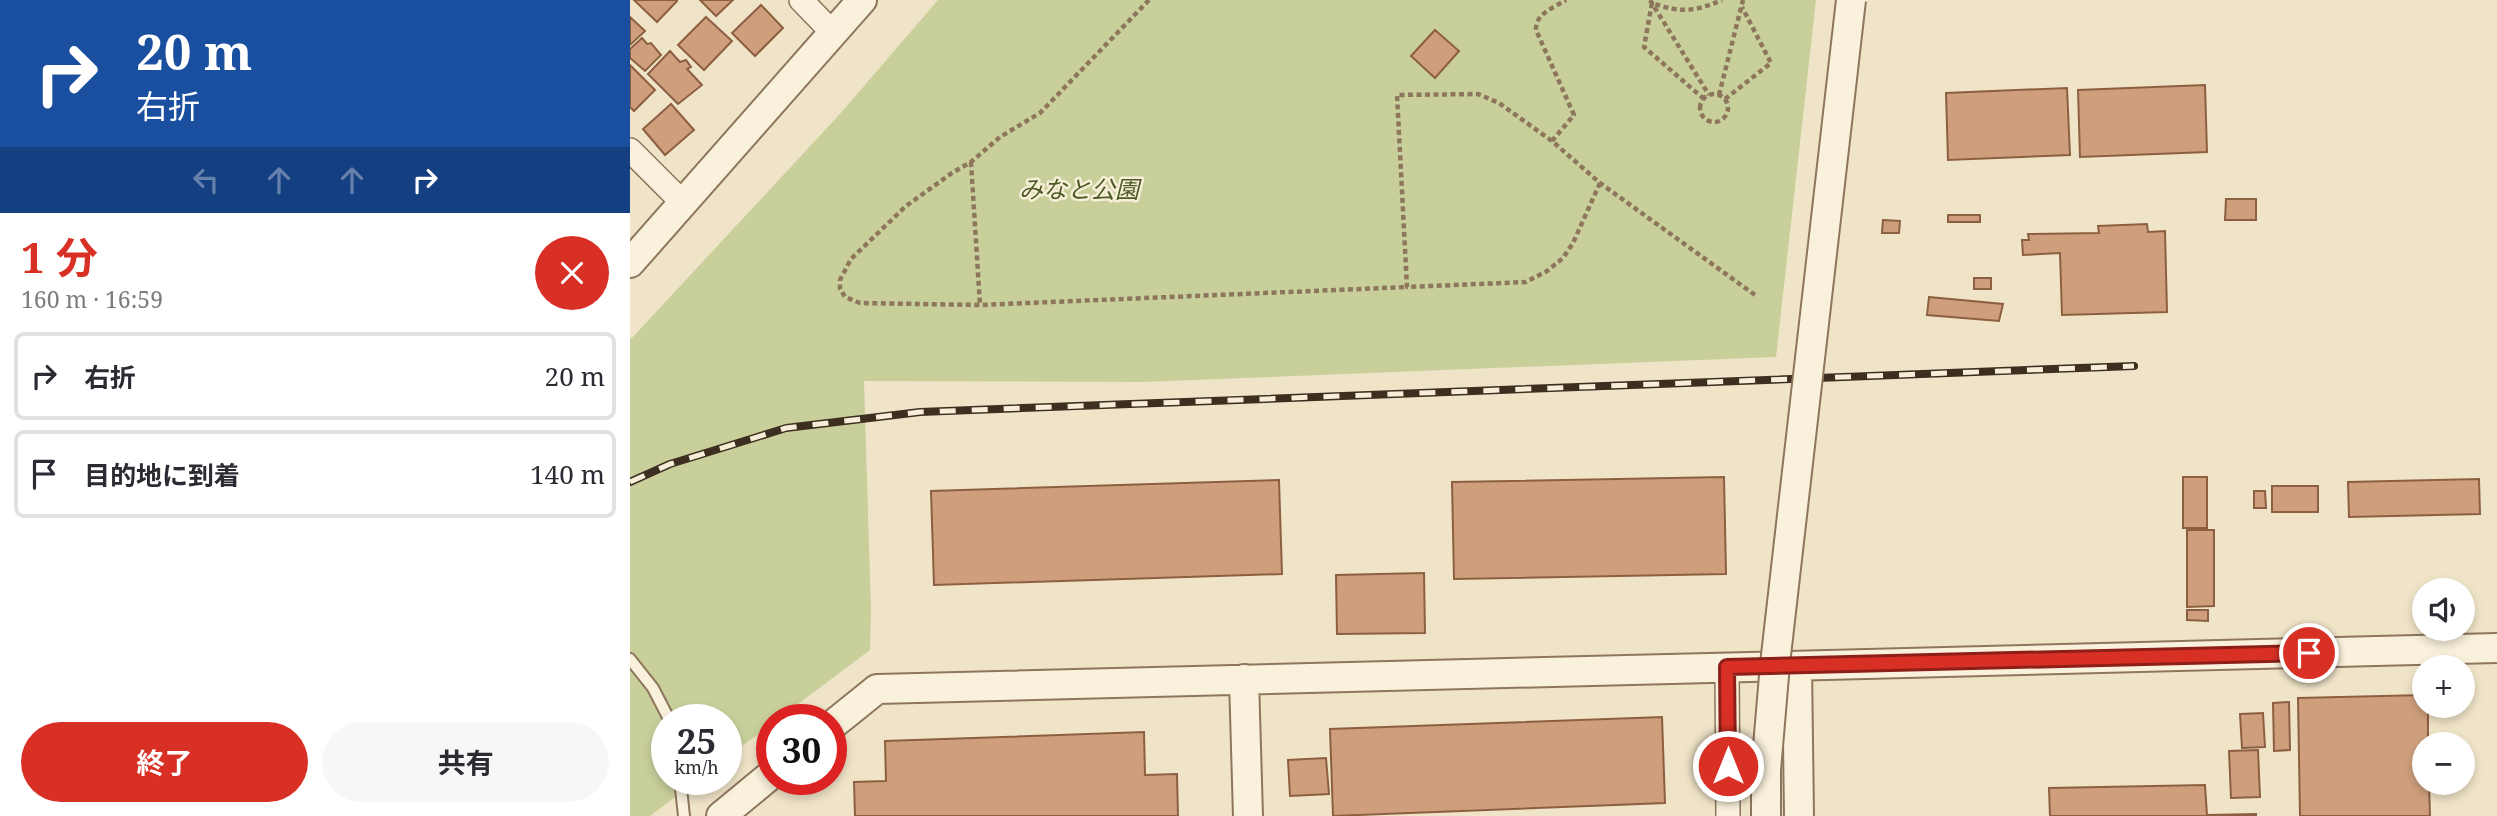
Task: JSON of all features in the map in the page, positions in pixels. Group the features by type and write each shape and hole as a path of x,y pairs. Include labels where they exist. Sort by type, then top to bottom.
{"street":[{"path":"801,0 833,33"},
{"path":"630,263 862,0"},
{"path":"1766,816 1766,770 1775,664 1851,0"},
{"path":"630,150 683,203"},
{"path":"847,713 877,689 2497,648"},
{"path":"1797,666 1799,816"},
{"path":"1727,667 1728,816"},
{"path":"1244,679 1248,816"},
{"path":"721,816 756,787"}],"lane":[{"path":"630,659 653,688 661,704"},
{"path":"682,795 684,816"}],"path":[{"path":"1149,0 1040,113 1000,136 971,162 906,206 851,259 840,280 840,289 845,297 860,303 980,305 1525,282 1547,271 1563,258 1573,243 1600,183"},
{"path":"1552,141 1574,115 1536,30 1535,22 1566,0"},
{"path":"1651,1 1669,9 1700,10 1722,0"},
{"path":"1719,95 1743,0"},
{"path":"1651,1 1644,47 1706,97 1719,95 1725,99 1728,113 1717,122 1704,117 1700,110 1706,97"},
{"path":"1651,1 1706,97"},
{"path":"1725,99 1771,63 1741,7"},
{"path":"1407,287 1397,95 1478,94 1521,116 1600,183 1755,295"},
{"path":"971,162 980,305"}],"green space":[{"name":"みなと公園","path":"938,0 1816,0 1776,357 1143,382 864,381 870,650 798,704 756,704 756,736 742,746 742,704 651,704 651,795 678,795 650,816 630,816 630,340 839,115"}],"building":[{"path":"634,0 677,0 677,1 657,22"},
{"path":"700,0 733,0 716,16"},
{"path":"761,5 783,28 755,56 732,33"},
{"path":"630,17 645,31 630,45"},
{"path":"706,17 732,41 704,70 678,45"},
{"path":"1435,30 1459,51 1435,78 1411,56"},
{"path":"642,38 647,44 651,43 661,55 645,71 630,58 630,49"},
{"path":"670,51 680,62 686,60 691,67 687,69 702,85 678,104 648,74"},
{"path":"630,65 655,90 634,111 630,107"},
{"path":"2205,85 2207,152 2080,157 2078,90"},
{"path":"2067,88 2070,155 1948,160 1946,93"},
{"path":"671,104 694,130 665,155 643,129"},
{"path":"2226,199 2256,199 2256,220 2225,220"},
{"path":"1948,215 1980,215 1980,222 1948,222"},
{"path":"1883,220 1900,221 1899,233 1882,233"},
{"path":"2147,224 2148,232 2165,231 2167,312 2062,315 2060,253 2023,255 2022,240 2029,240 2028,234 2099,233 2098,226"},
{"path":"1974,278 1991,278 1991,289 1974,289"},
{"path":"1929,297 2003,304 1999,321 1927,315"},
{"path":"1724,477 1726,574 1454,579 1452,482"},
{"path":"2183,477 2207,477 2207,528 2183,528"},
{"path":"2479,479 2480,514 2349,517 2348,482"},
{"path":"1279,480 1282,574 934,585 931,491"},
{"path":"2272,486 2318,486 2318,512 2272,512"},
{"path":"2254,491 2265,491 2266,508 2254,508"},
{"path":"2187,530 2214,530 2214,606 2187,607"},
{"path":"1424,573 1425,633 1337,634 1336,575"},
{"path":"2187,610 2208,610 2208,621 2187,620"},
{"path":"2412,695 2412,718 2428,718 2428,732 2412,732 2412,795 2429,795 2430,816 2300,816 2298,698"},
{"path":"2289,702 2290,750 2274,751 2273,703"},
{"path":"2263,713 2265,747 2242,748 2240,714"},
{"path":"1662,717 1665,803 1333,816 1330,729"},
{"path":"1144,732 1145,775 1177,774 1178,816 855,816 854,782 886,781 885,741"},
{"path":"2258,750 2260,797 2231,798 2229,751"},
{"path":"1326,758 1329,794 1290,796 1288,760"},
{"path":"2205,785 2207,815 2256,816 2050,816 2049,788"}],"railway":[{"path":"630,482 670,464 786,428 920,412 2134,366"}],"route":[{"path":"1728,766 1727,667 2309,653"}]}
